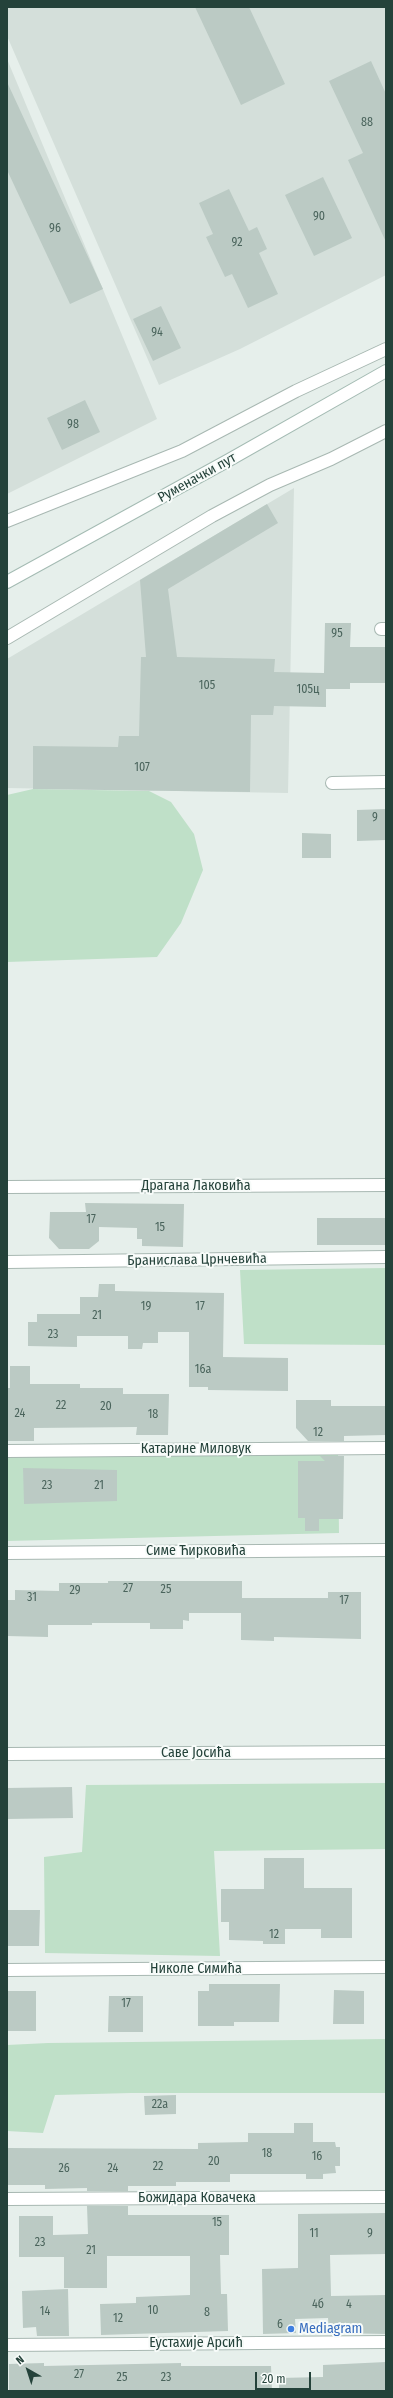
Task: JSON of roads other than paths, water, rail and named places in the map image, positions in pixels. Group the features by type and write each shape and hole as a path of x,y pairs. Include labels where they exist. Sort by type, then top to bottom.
{"street":[{"path":"7,521 182,451 296,391 386,349"},
{"name":"Руменачки пут","path":"7,582 229,460 386,371"},
{"path":"7,638 212,516 270,485 331,459 386,431"},
{"path":"332,783 386,782"},
{"name":"Драгана Лаковића","path":"7,1187 386,1185"},
{"name":"Бранислава Црнчевића","path":"7,1262 386,1257"},
{"name":"Катарине Миловук","path":"7,1450 386,1448"},
{"name":"Симе Ћирковића","path":"7,1553 386,1550"},
{"name":"Саве Јосића","path":"7,1754 386,1752"},
{"name":"Николе Симића","path":"7,1970 386,1967"},
{"name":"Божидара Ковачека","path":"7,2199 386,2197"},
{"name":"Еустахије Арсић","path":"7,2345 386,2342"}],"place":[{"name":"Mediagram","path":"291,2329"}]}
